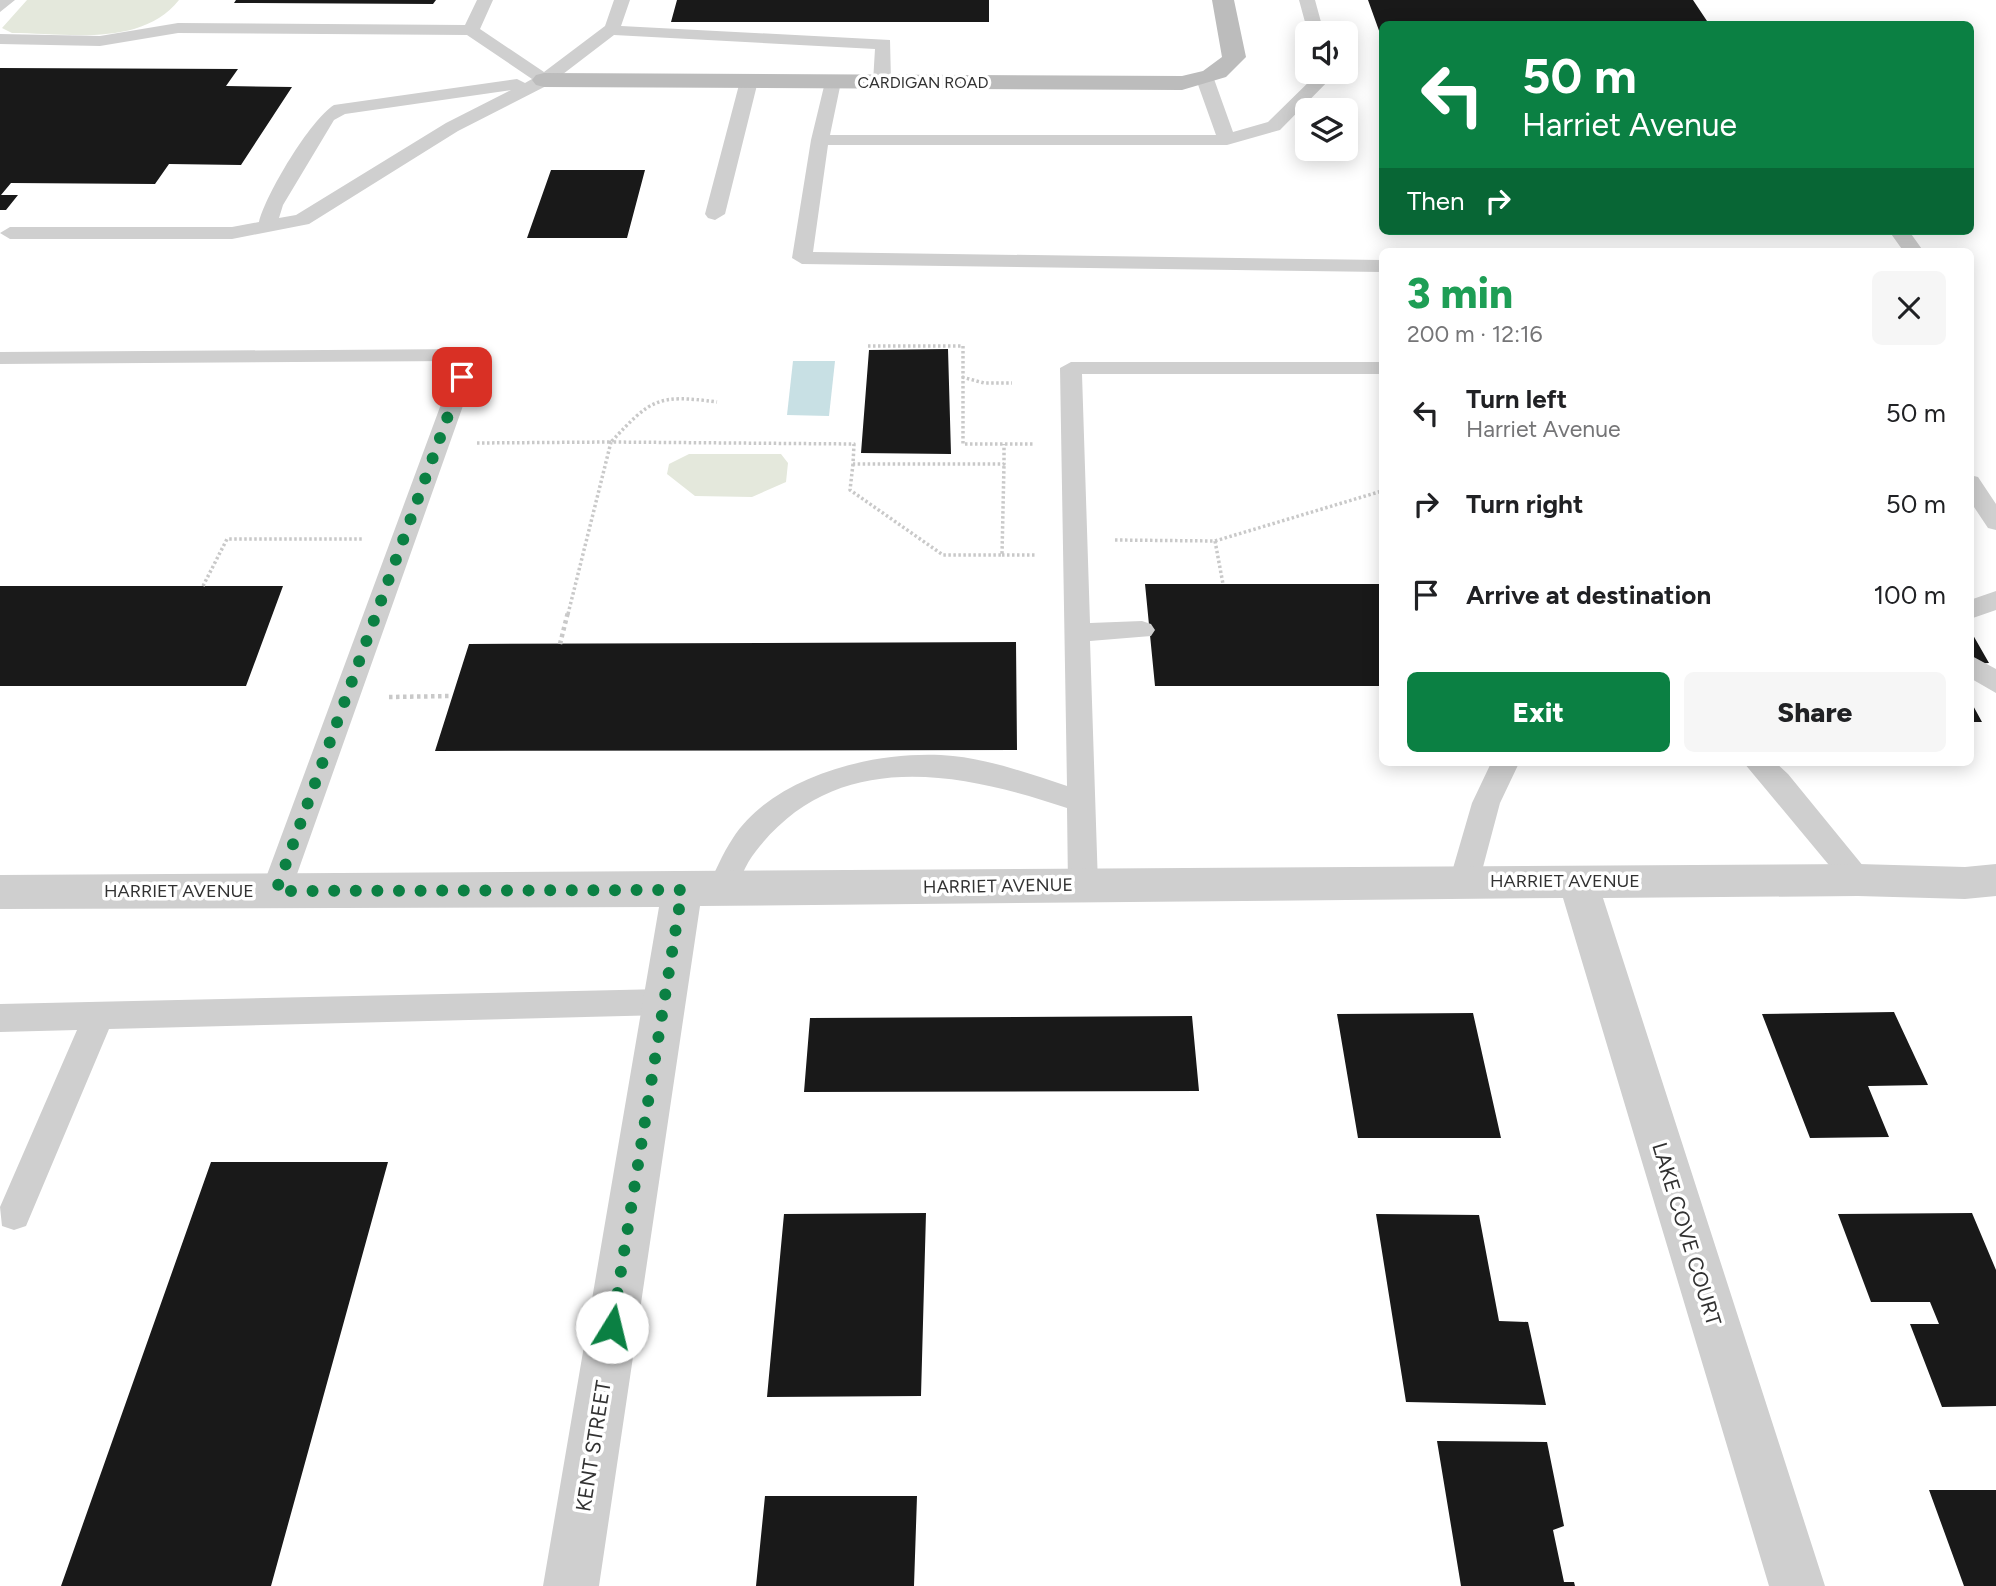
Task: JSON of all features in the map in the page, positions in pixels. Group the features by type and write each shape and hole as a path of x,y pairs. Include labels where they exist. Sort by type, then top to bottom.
{"street":[{"path":"1205,79 1226,69 1234,57 1223,0"},
{"name":"CARDIGAN ROAD","path":"544,80 1153,84 1205,79"},
{"name":"HARRIET AVENUE","path":"0,892 702,890 1858,880 1965,883 1996,880"},
{"name":"LAKE COVE COURT","path":"1578,882 1797,1586"},
{"name":"KENT STREET","path":"571,1586 664,1002 702,890"}],"lane":[{"path":"0,7 7,0"},
{"path":"471,30 485,0"},
{"path":"10,233 232,233 302,220 452,127 544,80 609,30 622,0"},
{"path":"1307,0 1313,21"},
{"path":"0,39 100,41 178,28 471,30 544,80"},
{"path":"609,30 884,44 882,82"},
{"path":"1205,79 1227,139"},
{"path":"267,227 273,205 327,117 341,109 544,80"},
{"path":"715,214 749,81"},
{"path":"832,82 802,258 1379,266"},
{"path":"820,140 1227,139 1274,126 1316,84"},
{"path":"0,358 470,355 276,891"},
{"path":"1083,885 1071,368 1379,368"},
{"path":"1974,488 1996,522"},
{"path":"1974,608 1996,600"},
{"path":"1078,632 1142,630"},
{"path":"1974,667 1996,683"},
{"path":"702,890 776,811 815,787 887,766 954,767 1015,780 1081,802"},
{"path":"1464,882 1486,803 1504,766"},
{"path":"1761,766 1779,782 1858,880"},
{"path":"0,1018 664,1002"},
{"path":"14,1214 99,1016"}],"path":[{"path":"868,346 963,346 963,444 1073,444"},
{"path":"962,377 984,383 1012,383"},
{"path":"560,644 611,442 645,405 671,396 717,402"},
{"path":"438,443 854,444 849,490 943,555 1002,555 1004,444"},
{"path":"853,464 1004,464"},
{"path":"1076,539 1215,541 1379,492"},
{"path":"203,586 227,539 404,539"},
{"path":"1215,541 1223,584"},
{"path":"346,698 452,696"}],"shaded area":[{"path":"27,0 179,0 163,15 123,32 55,35 12,33 2,28"},
{"path":"689,454 781,454 788,463 786,482 752,497 695,496 667,474 669,464"}],"water":[{"path":"793,361 835,361 829,416 787,415"}],"building":[{"path":"236,0 436,0 433,4 234,3"},
{"path":"677,0 989,0 989,22 671,22"},
{"path":"1368,0 1693,0 1707,21 1379,21 1379,31"},
{"path":"0,68 238,69 226,86 292,87 241,165 169,164 155,184 11,183 1,195 18,195 6,210 0,210"},
{"path":"551,170 645,170 627,238 527,238"},
{"path":"948,349 951,454 861,453 869,350"},
{"path":"1145,584 1379,584 1379,686 1155,686"},
{"path":"0,586 283,586 246,686 0,686"},
{"path":"1974,637 1989,663 1974,664"},
{"path":"1016,642 1017,750 435,751 469,644"},
{"path":"1974,707 1982,722 1974,722"},
{"path":"1894,1012 1928,1085 1868,1086 1889,1137 1810,1138 1762,1014"},
{"path":"1473,1013 1501,1138 1358,1138 1337,1014"},
{"path":"1192,1016 1199,1091 804,1092 810,1018"},
{"path":"211,1162 388,1162 271,1586 61,1586"},
{"path":"926,1213 921,1396 767,1397 784,1214"},
{"path":"1972,1213 1996,1270 1996,1406 1942,1407 1910,1324 1939,1324 1930,1302 1871,1302 1838,1214"},
{"path":"1376,1214 1479,1215 1499,1321 1528,1322 1546,1405 1406,1402"},
{"path":"1437,1441 1547,1442 1564,1526 1553,1530 1564,1582 1574,1582 1575,1586 1461,1586"},
{"path":"1929,1490 1996,1490 1996,1586 1964,1586"},
{"path":"765,1496 917,1496 914,1586 756,1586"}],"route":[{"path":"462,377 276,891 682,890 612,1327"}]}
